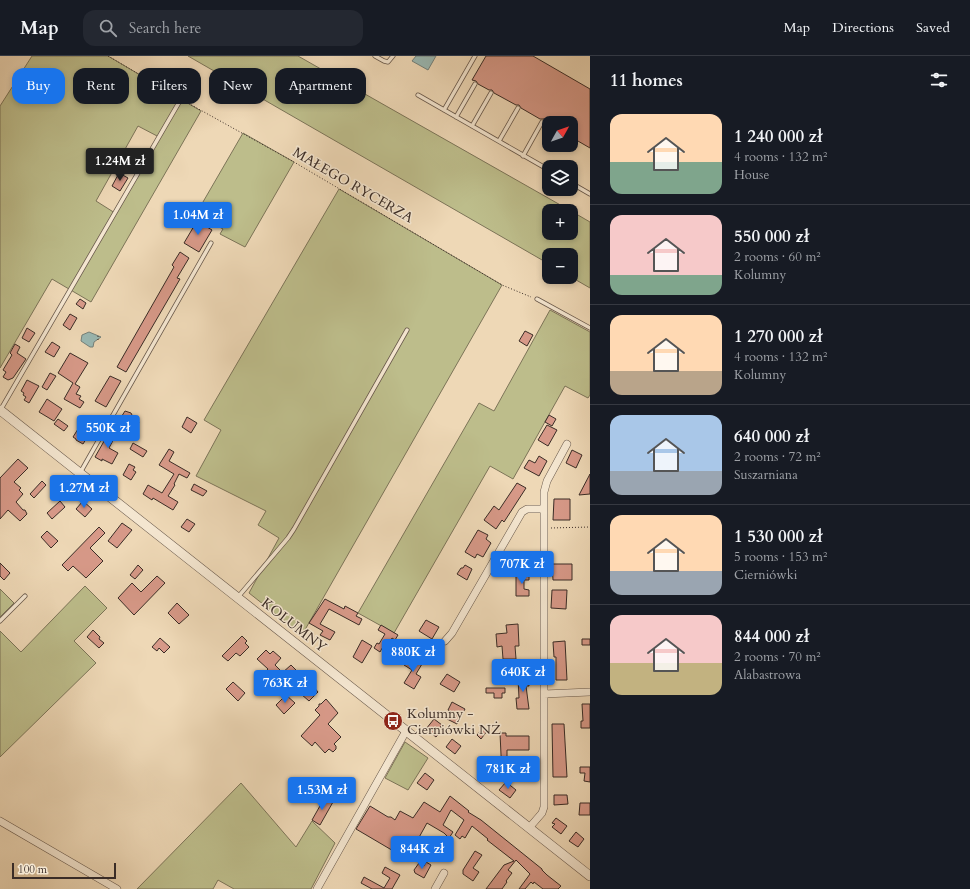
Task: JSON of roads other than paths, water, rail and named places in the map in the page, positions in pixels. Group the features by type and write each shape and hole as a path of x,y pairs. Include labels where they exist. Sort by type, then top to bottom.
{"street":[{"name":"KOLUMNY","path":"0,410 590,876"},
{"path":"529,828 544,809 544,492 547,481 568,444"},
{"path":"445,641 452,632 522,512 527,509 544,509"},
{"path":"544,694 590,692"},
{"path":"316,889 406,731"},
{"path":"0,821 116,889"},
{"path":"435,889 444,873"}],"lane":[{"path":"375,56 388,62 393,56"},
{"path":"444,110 475,56"},
{"path":"456,117 475,84"},
{"path":"472,126 491,93"},
{"path":"418,95 542,166"},
{"path":"0,410 178,104"},
{"path":"498,141 518,108"},
{"path":"523,156 542,122"},
{"path":"578,187 590,194"},
{"path":"80,473 211,243"},
{"path":"537,299 590,328"},
{"path":"237,598 291,534 408,330"},
{"path":"0,621 25,596"}],"water":[{"path":"416,56 436,56 428,70 412,61"},
{"path":"89,332 101,337 94,342 93,347 90,347 81,341 82,335"}],"place":[{"name":"Kolumny - Cierniówki NŻ","path":"393,721"}]}
